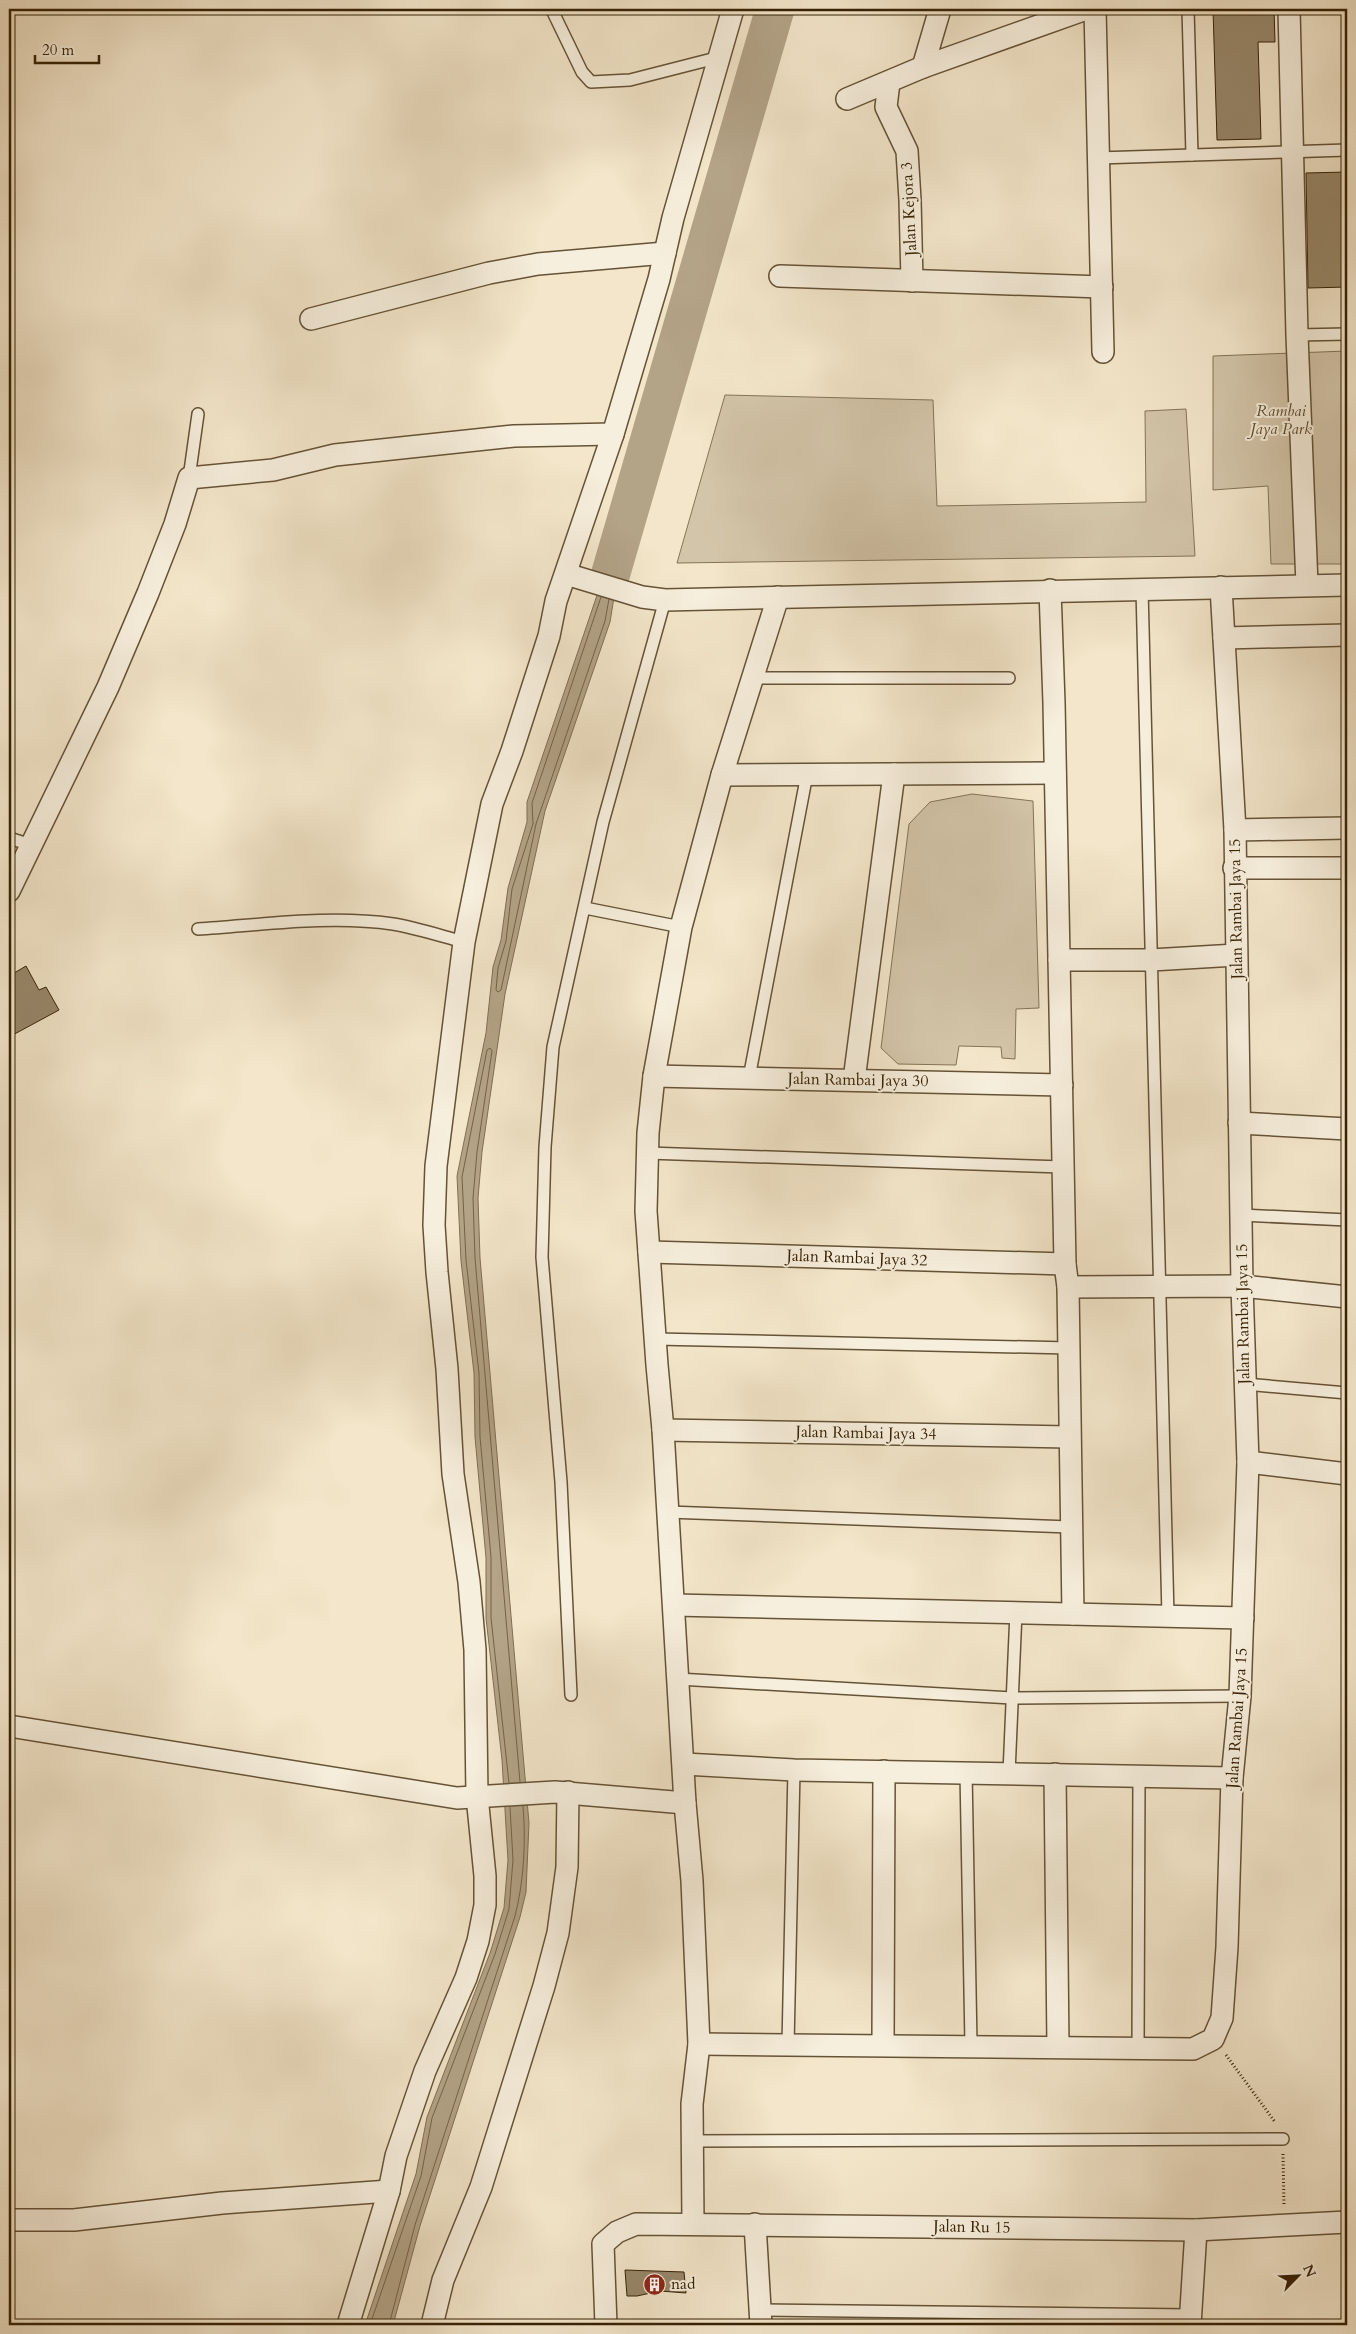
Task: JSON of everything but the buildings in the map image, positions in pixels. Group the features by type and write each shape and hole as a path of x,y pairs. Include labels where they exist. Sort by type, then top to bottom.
{"street":[{"path":"348,2325 389,2191 396,2156 425,2071 466,1978 478,1941 485,1905 487,1795 469,1582 454,1474 434,1225 436,1166 464,942 492,804 544,653 556,600 575,577 613,434 733,9"},
{"path":"923,67 940,9"},
{"path":"847,100 923,67 1086,9"},
{"path":"1095,9 1103,352"},
{"path":"1289,9 1297,335 1307,585"},
{"name":"Jalan Kejora 3","path":"888,82 886,107 906,151 910,200 912,281"},
{"path":"311,319 489,273 538,264 665,252"},
{"path":"780,276 1102,287"},
{"path":"9,891 108,687 152,584 189,478 273,470 335,455 514,436 613,434"},
{"path":"575,577 642,597 665,600 1221,586 1347,585"},
{"name":"Jalan Rambai Jaya 15","path":"1138,2049 1193,2049 1213,2039 1222,2018 1228,1947 1232,1778 1240,1696 1248,1462 1242,1286 1234,868 1235,830 1221,586"},
{"path":"1050,590 1056,773 1065,1264 1068,1287 1070,1527 1073,1614"},
{"path":"693,2223 692,2104 699,2044 692,1881 685,1804 664,1430 654,1339 646,1211 648,1153 654,1076 681,927 722,775 778,597"},
{"path":"1224,638 1347,635"},
{"path":"722,775 1056,773"},
{"path":"854,1080 894,774"},
{"path":"1235,830 1347,828"},
{"path":"1234,868 1347,868"},
{"path":"1059,960 1151,960 1236,955"},
{"name":"Jalan Rambai Jaya 30","path":"654,1076 1062,1085"},
{"path":"1239,1123 1347,1129"},
{"name":"Jalan Rambai Jaya 32","path":"649,1252 1065,1264"},
{"path":"1068,1287 1242,1286 1347,1297"},
{"name":"Jalan Rambai Jaya 34","path":"664,1430 1069,1436"},
{"path":"1248,1462 1347,1474"},
{"path":"674,1605 1243,1618"},
{"path":"9,1726 448,1797 561,1792 685,1804"},
{"path":"684,1764 794,1770 1232,1778"},
{"path":"883,2044 884,1771"},
{"path":"1055,1774 1058,2046"},
{"path":"432,2325 443,2280 481,2187 544,1986 558,1933 567,1867 561,1792"},
{"path":"699,2044 883,2044 1138,2049"},
{"path":"9,2220 74,2220 222,2204 389,2191"},
{"name":"Jalan Ru 15","path":"606,2325 604,2244 617,2232 636,2224 693,2223 1196,2230 1347,2222"},
{"path":"755,2224 761,2318"},
{"path":"1191,2320 1196,2230"}],"lane":[{"path":"1188,9 1192,155"},
{"path":"552,10 582,72 592,82 630,80 720,56"},
{"path":"1098,158 1347,150"},
{"path":"1297,335 1347,334"},
{"path":"189,478 198,414"},
{"path":"1142,588 1168,1616"},
{"path":"571,1695 561,1482 542,1257 545,1147 553,1047 585,908 602,822 665,600"},
{"path":"752,678 1009,678"},
{"path":"749,1078 806,774"},
{"path":"9,838 31,845"},
{"path":"585,908 681,927"},
{"path":"198,929 309,921 352,921 394,924 464,942"},
{"path":"648,1153 1064,1167"},
{"path":"1241,1215 1347,1220"},
{"path":"654,1339 1069,1348"},
{"path":"1245,1384 1347,1393"},
{"path":"668,1512 1070,1527"},
{"path":"1009,1773 1016,1612"},
{"path":"678,1678 1012,1698 1240,1696"},
{"path":"788,2045 794,1770"},
{"path":"966,1772 971,2046"},
{"path":"1138,2049 1139,1776"},
{"path":"692,2141 1283,2139"},
{"path":"761,2318 1191,2320"}],"green space":[{"name":"Rambai Jaya Park","path":"1347,351 1347,564 1271,564 1268,486 1213,490 1213,356"},
{"path":"725,395 933,400 937,506 1146,502 1145,411 1186,409 1195,556 677,563"},
{"path":"972,794 1033,801 1039,1008 1016,1009 1015,1059 1002,1058 1001,1047 959,1046 956,1065 898,1064 881,1048 909,824 930,802"}],"water":[{"path":"612,551 621,554 610,622 545,811 505,994 482,1152 478,1198 480,1258 529,1823 526,1892 520,1917 420,2226 393,2325 365,2325 416,2174 427,2117 490,1953 504,1908 508,1860 502,1760 486,1618 486,1558 475,1437 474,1373 461,1261 457,1176 486,1033 493,967 501,940 508,888 527,822 527,802"}],"waterway":[{"path":"610,576 775,9"}],"place":[{"name":"nad","path":"655,2284"}]}
